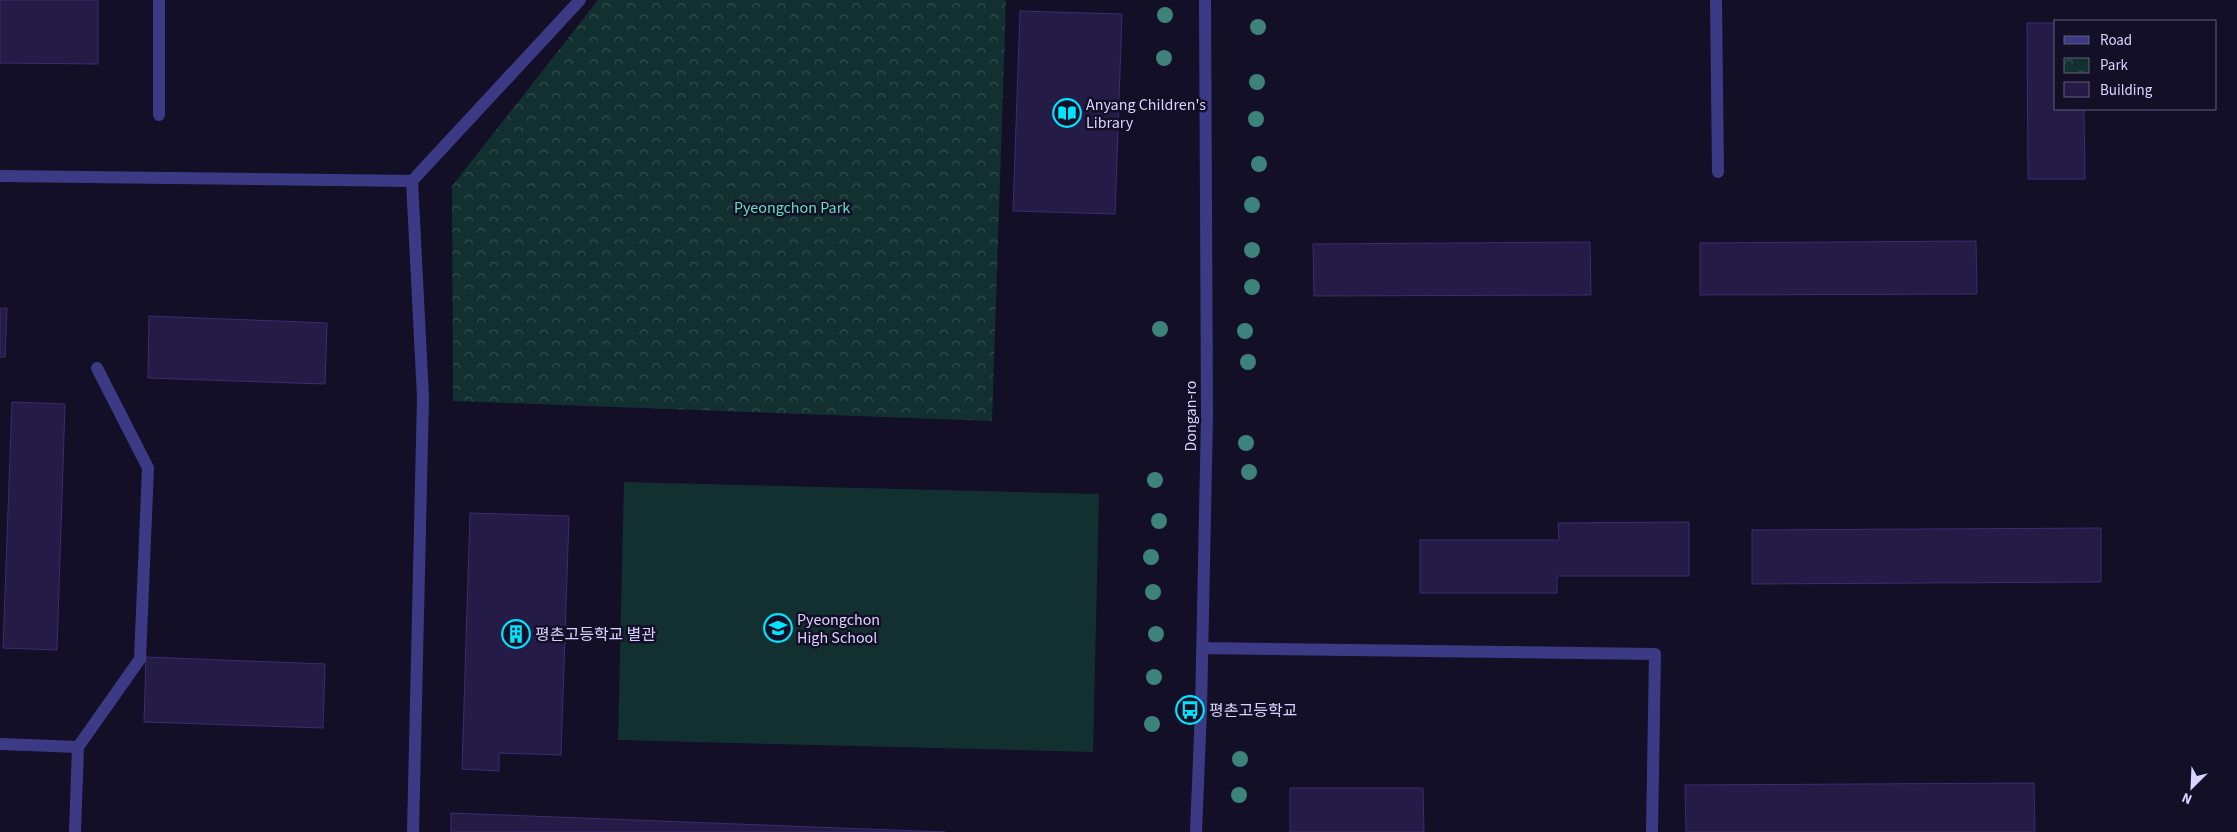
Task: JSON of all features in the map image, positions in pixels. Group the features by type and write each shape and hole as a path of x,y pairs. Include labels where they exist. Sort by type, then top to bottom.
{"street":[{"path":"159,0 159,115"},
{"path":"414,832 423,397 412,181 580,0"},
{"name":"Dongan-ro","path":"1196,832 1207,416 1205,0"},
{"path":"1716,0 1718,172"},
{"path":"0,176 412,181"},
{"path":"75,832 78,747 140,659 148,468 98,368"},
{"path":"1202,648 1655,654 1652,832"},
{"path":"0,744 78,747"}],"green space":[{"name":"Pyeongchon Park","path":"598,0 1006,0 992,421 453,401 452,186"},
{"path":"624,482 1099,494 1093,752 618,740"}],"building":[{"path":"0,0 98,0 98,64 0,63"},
{"name":"Anyang Children's Library","path":"1020,11 1122,14 1115,214 1013,211"},
{"path":"2027,23 2054,23 2054,110 2084,110 2085,179 2028,179"},
{"path":"1976,241 1977,294 1700,295 1700,243"},
{"path":"1590,242 1591,295 1314,296 1313,244"},
{"path":"0,308 7,308 5,357 0,357"},
{"path":"149,316 327,323 325,384 148,378"},
{"path":"12,402 65,404 57,650 3,648"},
{"name":"평촌고등학교 별관","path":"470,513 569,516 561,755 499,753 499,771 462,769"},
{"path":"1689,522 1689,576 1557,576 1557,593 1420,593 1420,540 1559,540 1558,523"},
{"path":"2101,528 2101,582 1752,584 1752,530"},
{"path":"146,657 325,664 323,728 144,722"},
{"path":"2034,783 2035,832 1686,832 1685,785"},
{"path":"1290,788 1423,788 1424,832 1290,832"},
{"path":"451,813 945,832 451,832"}],"place":[{"name":"Anyang Children's Library","path":"1067,113"},
{"name":"Pyeongchon High School","path":"778,628"},
{"name":"평촌고등학교 별관","path":"516,634"},
{"name":"평촌고등학교","path":"1190,710"}]}
